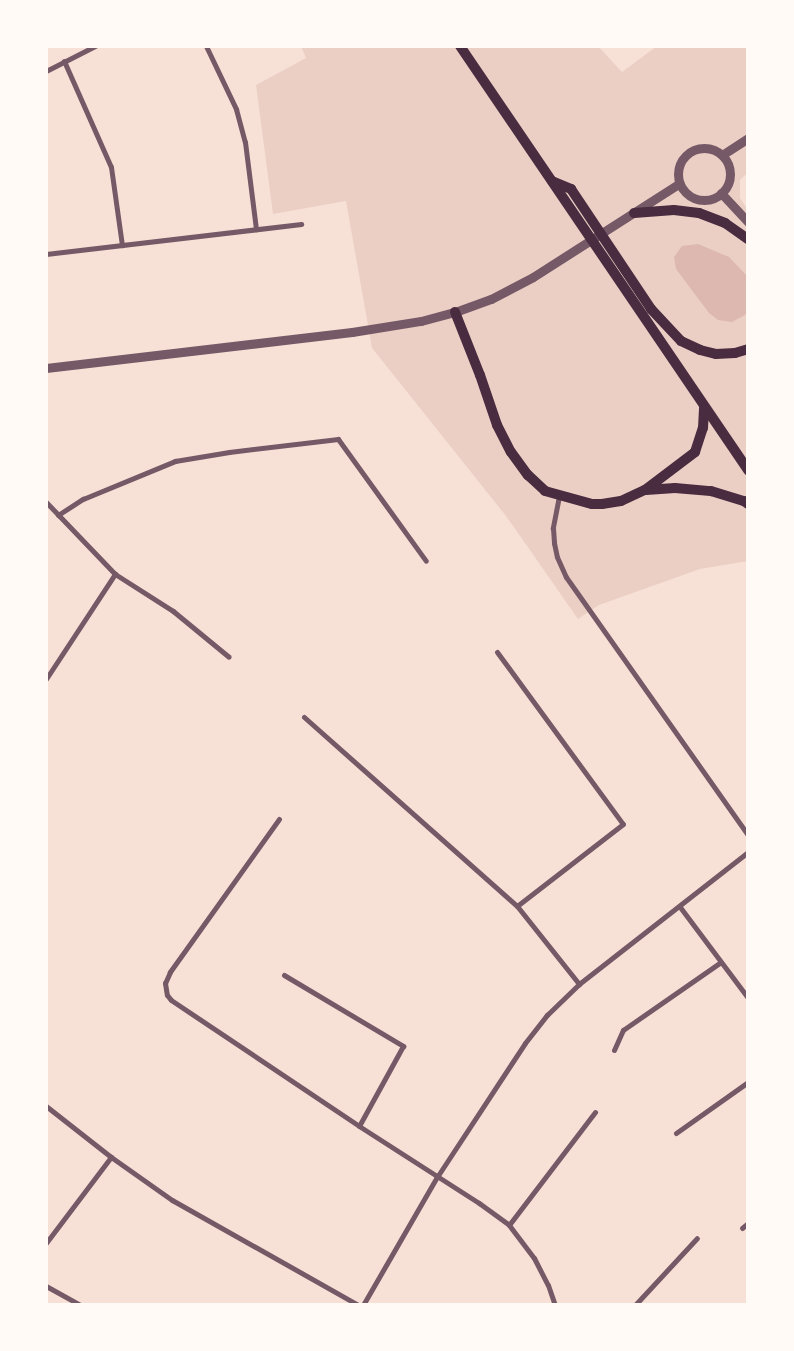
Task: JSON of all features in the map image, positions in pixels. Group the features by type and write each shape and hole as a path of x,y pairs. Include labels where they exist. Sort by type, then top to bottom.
{"main road":[{"path":"460,46 577,220 651,309 681,341 700,350 716,354 735,354 748,349"},
{"path":"552,181 571,189 588,214 611,259 704,408 748,470"},
{"path":"634,213 674,210 699,213 725,223 748,239"},
{"path":"455,312 480,374 497,425 511,452 528,475 545,491 559,496 602,504 621,501 645,490 695,452 703,428 704,408"},
{"path":"645,490 675,488 711,491 744,501 748,504"}],"street":[{"path":"46,70 95,46"},
{"path":"206,46 236,109 241,126 245,142 256,229"},
{"path":"64,62 111,167 122,245"},
{"path":"722,155 748,138"},
{"path":"707,148 722,155 728,163 730,176 722,193 711,199 700,199 687,193 680,183 679,167 684,158 692,151 707,148"},
{"path":"46,368 352,332 421,321 455,312 491,299 533,276 680,183"},
{"path":"722,193 748,222"},
{"path":"46,254 301,224"},
{"path":"58,515 83,499 175,461 229,452 338,439 426,562"},
{"path":"559,496 553,528 554,543 557,557 566,577 748,835"},
{"path":"46,502 115,574 169,608 229,657"},
{"path":"46,679 115,574"},
{"path":"497,652 623,824 517,906"},
{"path":"304,717 517,906 579,984"},
{"path":"279,819 170,972 164,990 171,1000 359,1126 479,1202 509,1225 534,1258 548,1285 554,1305"},
{"path":"363,1305 437,1177 525,1044 547,1015 579,984 748,852"},
{"path":"680,907 748,998"},
{"path":"614,1050 623,1030 721,962"},
{"path":"284,975 403,1046 359,1126"},
{"path":"676,1133 748,1082"},
{"path":"46,1106 111,1157 172,1200 358,1305"},
{"path":"509,1225 595,1112"},
{"path":"46,1243 48,1237 111,1157"},
{"path":"742,1228 748,1223"},
{"path":"635,1305 697,1238"},
{"path":"46,1286 80,1305"}],"shaded area":[{"path":"301,46 598,46 622,72 657,46 748,46 748,177 745,175 740,180 740,198 748,210 748,561 700,569 599,605 578,619 506,516 372,348 346,201 273,214 256,85 306,58"},
{"path":"698,244 729,257 748,277 748,310 745,315 732,322 718,320 709,313 676,269 674,257 682,246"}]}
